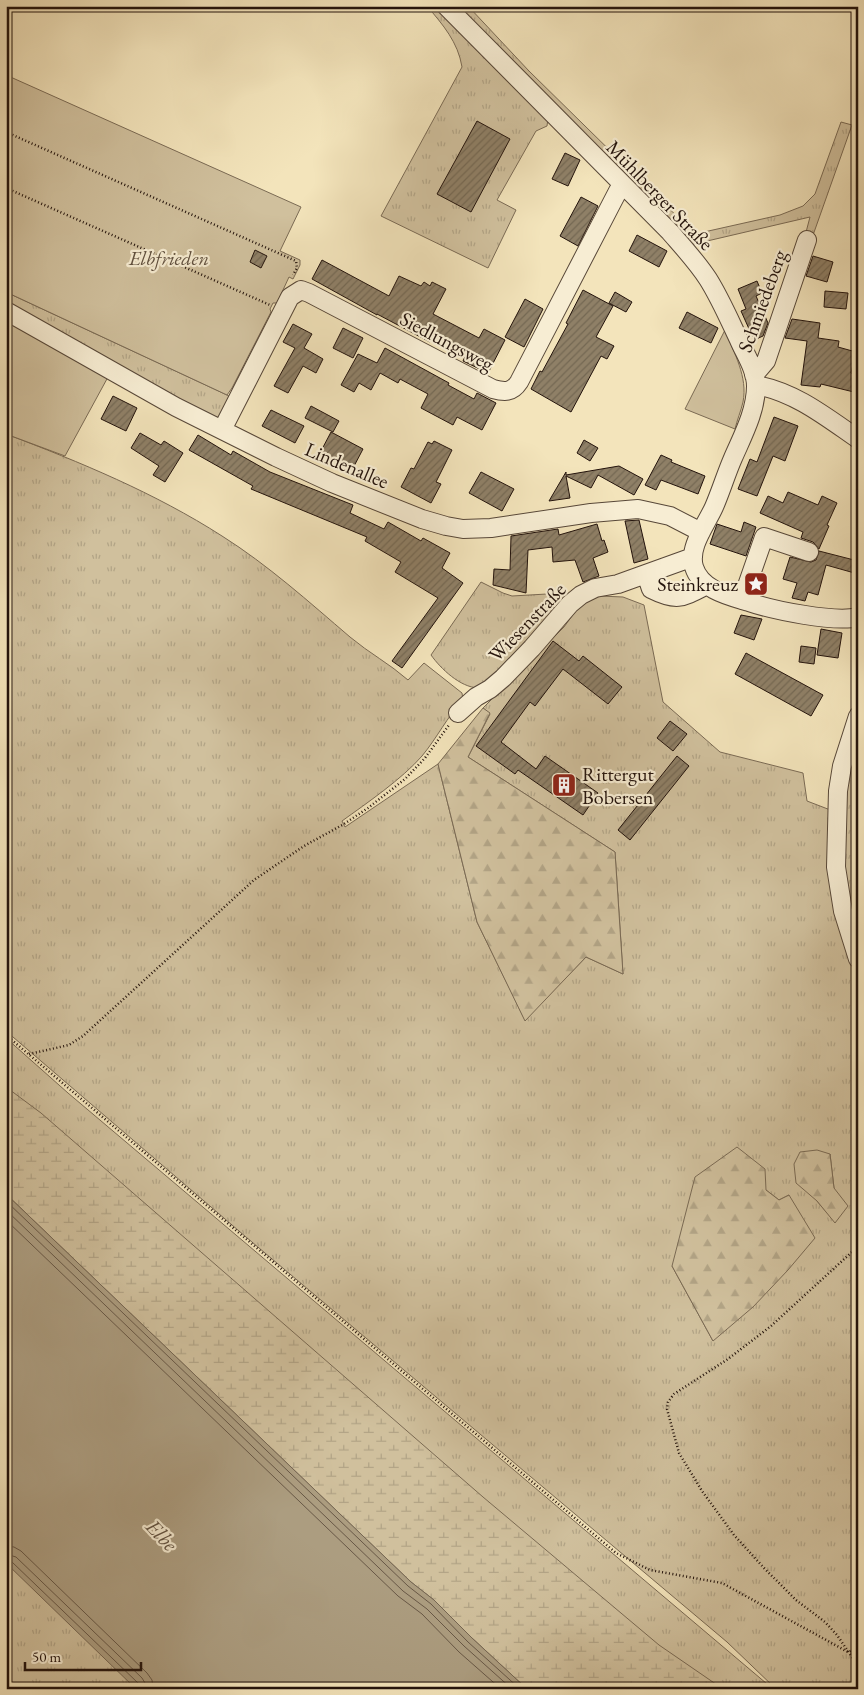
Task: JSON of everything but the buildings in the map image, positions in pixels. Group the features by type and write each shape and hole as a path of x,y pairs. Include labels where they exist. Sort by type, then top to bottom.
{"street":[{"name":"Mühlberger Straße","path":"446,6 670,232 707,277 720,300 755,380"},
{"name":"Siedlungsweg","path":"294,293 301,290 309,293 493,389 505,392 510,391 519,382 618,191 624,186"},
{"name":"Schmiedeberg","path":"806,240 766,361 755,380 805,403 858,439"},
{"path":"222,430 282,312 294,293"},
{"name":"Lindenallee","path":"6,311 160,398 276,458 422,519 463,529 491,528 591,513 638,509 670,516 701,532"},
{"path":"755,380 751,415 713,509 701,532 694,562 699,576 707,585 716,590 762,606 798,614 838,618 858,617"},
{"path":"742,600 764,537 809,552"},
{"name":"Wiesenstraße","path":"458,713 476,697 490,689 503,678 580,594 595,588 618,584 658,568 694,562"},
{"path":"646,574 650,589 665,596 679,598 707,585"},
{"path":"858,716 842,766 838,791 836,867 843,911 858,959"}],"path":[{"path":"6,132 296,261 296,268 291,278 294,293"},
{"path":"6,188 282,312"},
{"path":"29,1054 69,1045 83,1036 254,880 304,846 344,824 368,808 405,779 424,758 458,713"},
{"path":"6,1035 616,1554 650,1570 722,1583 848,1652"},
{"path":"858,1249 853,1251 771,1326 728,1359 674,1394 668,1402 667,1409 679,1453 702,1491 734,1535 790,1593 825,1622 838,1636 858,1666"},
{"path":"848,1652 858,1648"}],"green space":[{"path":"427,6 436,6 548,118 547,126 536,131 497,200 516,210 488,268 381,216 462,67 453,42"},
{"path":"455,6 468,6 529,71 695,234 780,215 803,206 815,194 841,122 852,125 812,238 805,236 810,217 690,245"},
{"name":"Elbfrieden","path":"6,75 301,207 280,251 300,260 300,265 293,279 289,277 277,303 273,303 270,309 271,312 227,395 6,292"},
{"path":"8,293 232,398 221,417 215,418 6,305 9,299"},
{"path":"6,318 108,377 65,456 6,434"},
{"path":"725,330 744,383 743,402 735,429 685,409"},
{"path":"6,434 117,479 197,520 256,559 357,643 408,680 424,663 462,693 463,700 414,765 373,799 342,821 345,827 438,764 477,922 525,1020 586,957 623,974 615,852 468,757 490,714 483,708 564,627 580,605 600,596 623,597 644,605 663,702 720,752 803,773 807,801 833,811 851,953 858,969 858,1689 776,1689 727,1642 246,1237 6,1031","holes":["830,1154 834,1188 835,1222 817,1201","766,1190 779,1200 789,1195 713,1341 672,1266"]},
{"path":"481,582 512,596 547,594 556,613 528,646 478,688 458,681 440,666 431,655"},
{"path":"483,708 490,713 468,757 615,852 623,974 586,957 525,1021 477,922 438,764"},
{"path":"858,733 858,918 854,918 841,862 844,791"},
{"path":"6,1038 68,1093 773,1689 527,1689 6,1194"},
{"path":"6,1087 41,1113 483,1497 659,1645 723,1689 527,1689 434,1600 411,1582 6,1194"},
{"path":"737,1147 765,1169 766,1190 779,1200 789,1195 815,1238 753,1307 713,1341 672,1266 695,1177"},
{"path":"817,1150 830,1154 834,1188 848,1206 835,1223 817,1201 796,1183 794,1164 800,1152"},
{"path":"6,1557 148,1689 6,1689"}],"water":[{"name":"Elbe","path":"6,1194 411,1582 434,1600 527,1689 136,1689 6,1563"}],"place":[{"name":"Steinkreuz","path":"756,584"},
{"name":"Rittergut Bobersen","path":"564,785"}]}
